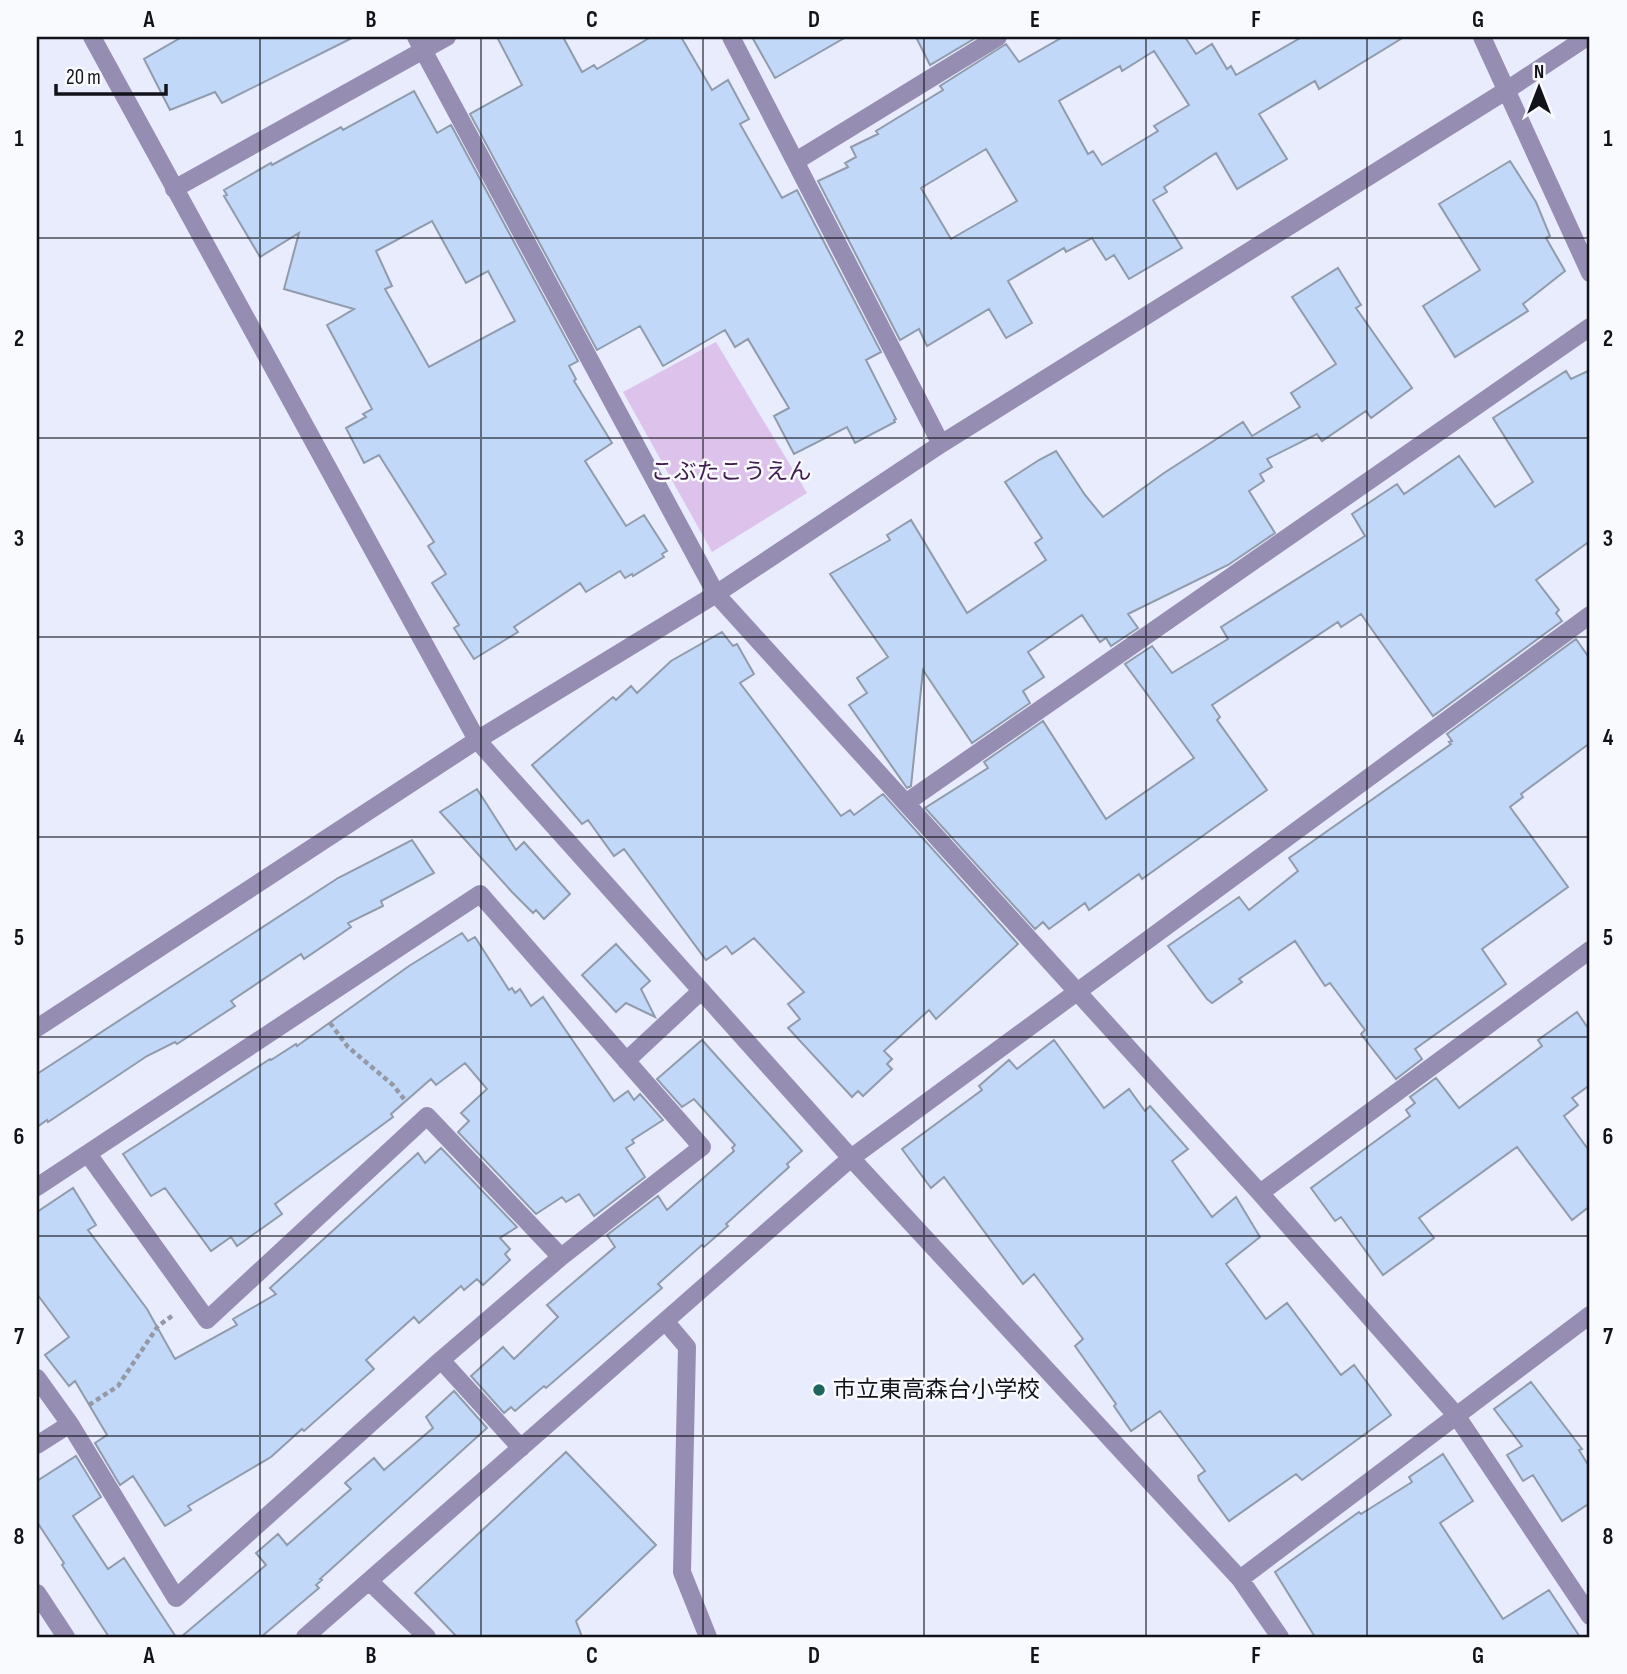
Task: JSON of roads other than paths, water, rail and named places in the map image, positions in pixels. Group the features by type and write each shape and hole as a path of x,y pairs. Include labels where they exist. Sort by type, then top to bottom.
{"street":[{"path":"92,37 477,740 850,1158 1240,1579 1280,1637"},
{"path":"174,189 420,44 447,37"},
{"path":"731,37 941,444"},
{"path":"796,161 998,37"},
{"path":"1482,37 1590,273"},
{"path":"37,1028 477,740 716,594 941,444 1507,90 1587,37"},
{"path":"420,44 716,594 1260,1193 1456,1415 1590,1616"},
{"path":"907,802 1590,327"},
{"path":"305,1637 850,1158 1590,615"},
{"path":"37,1188 480,894 702,1147 561,1257 441,1360 176,1598 68,1422 37,1378"},
{"path":"1260,1193 1590,950"},
{"path":"626,1061 701,991"},
{"path":"88,1154 207,1320 427,1116 561,1257"},
{"path":"1240,1579 1590,1315"},
{"path":"665,1321 688,1347 682,1573 708,1637"},
{"path":"441,1360 521,1448"},
{"path":"37,1445 68,1422"},
{"path":"369,1581 427,1637"},
{"path":"37,1593 66,1637"}],"place":[{"name":"市立東高森台小学校","path":"819,1390"}],"park label":[{"name":"こぶたこうえん","path":"731,472"}]}
